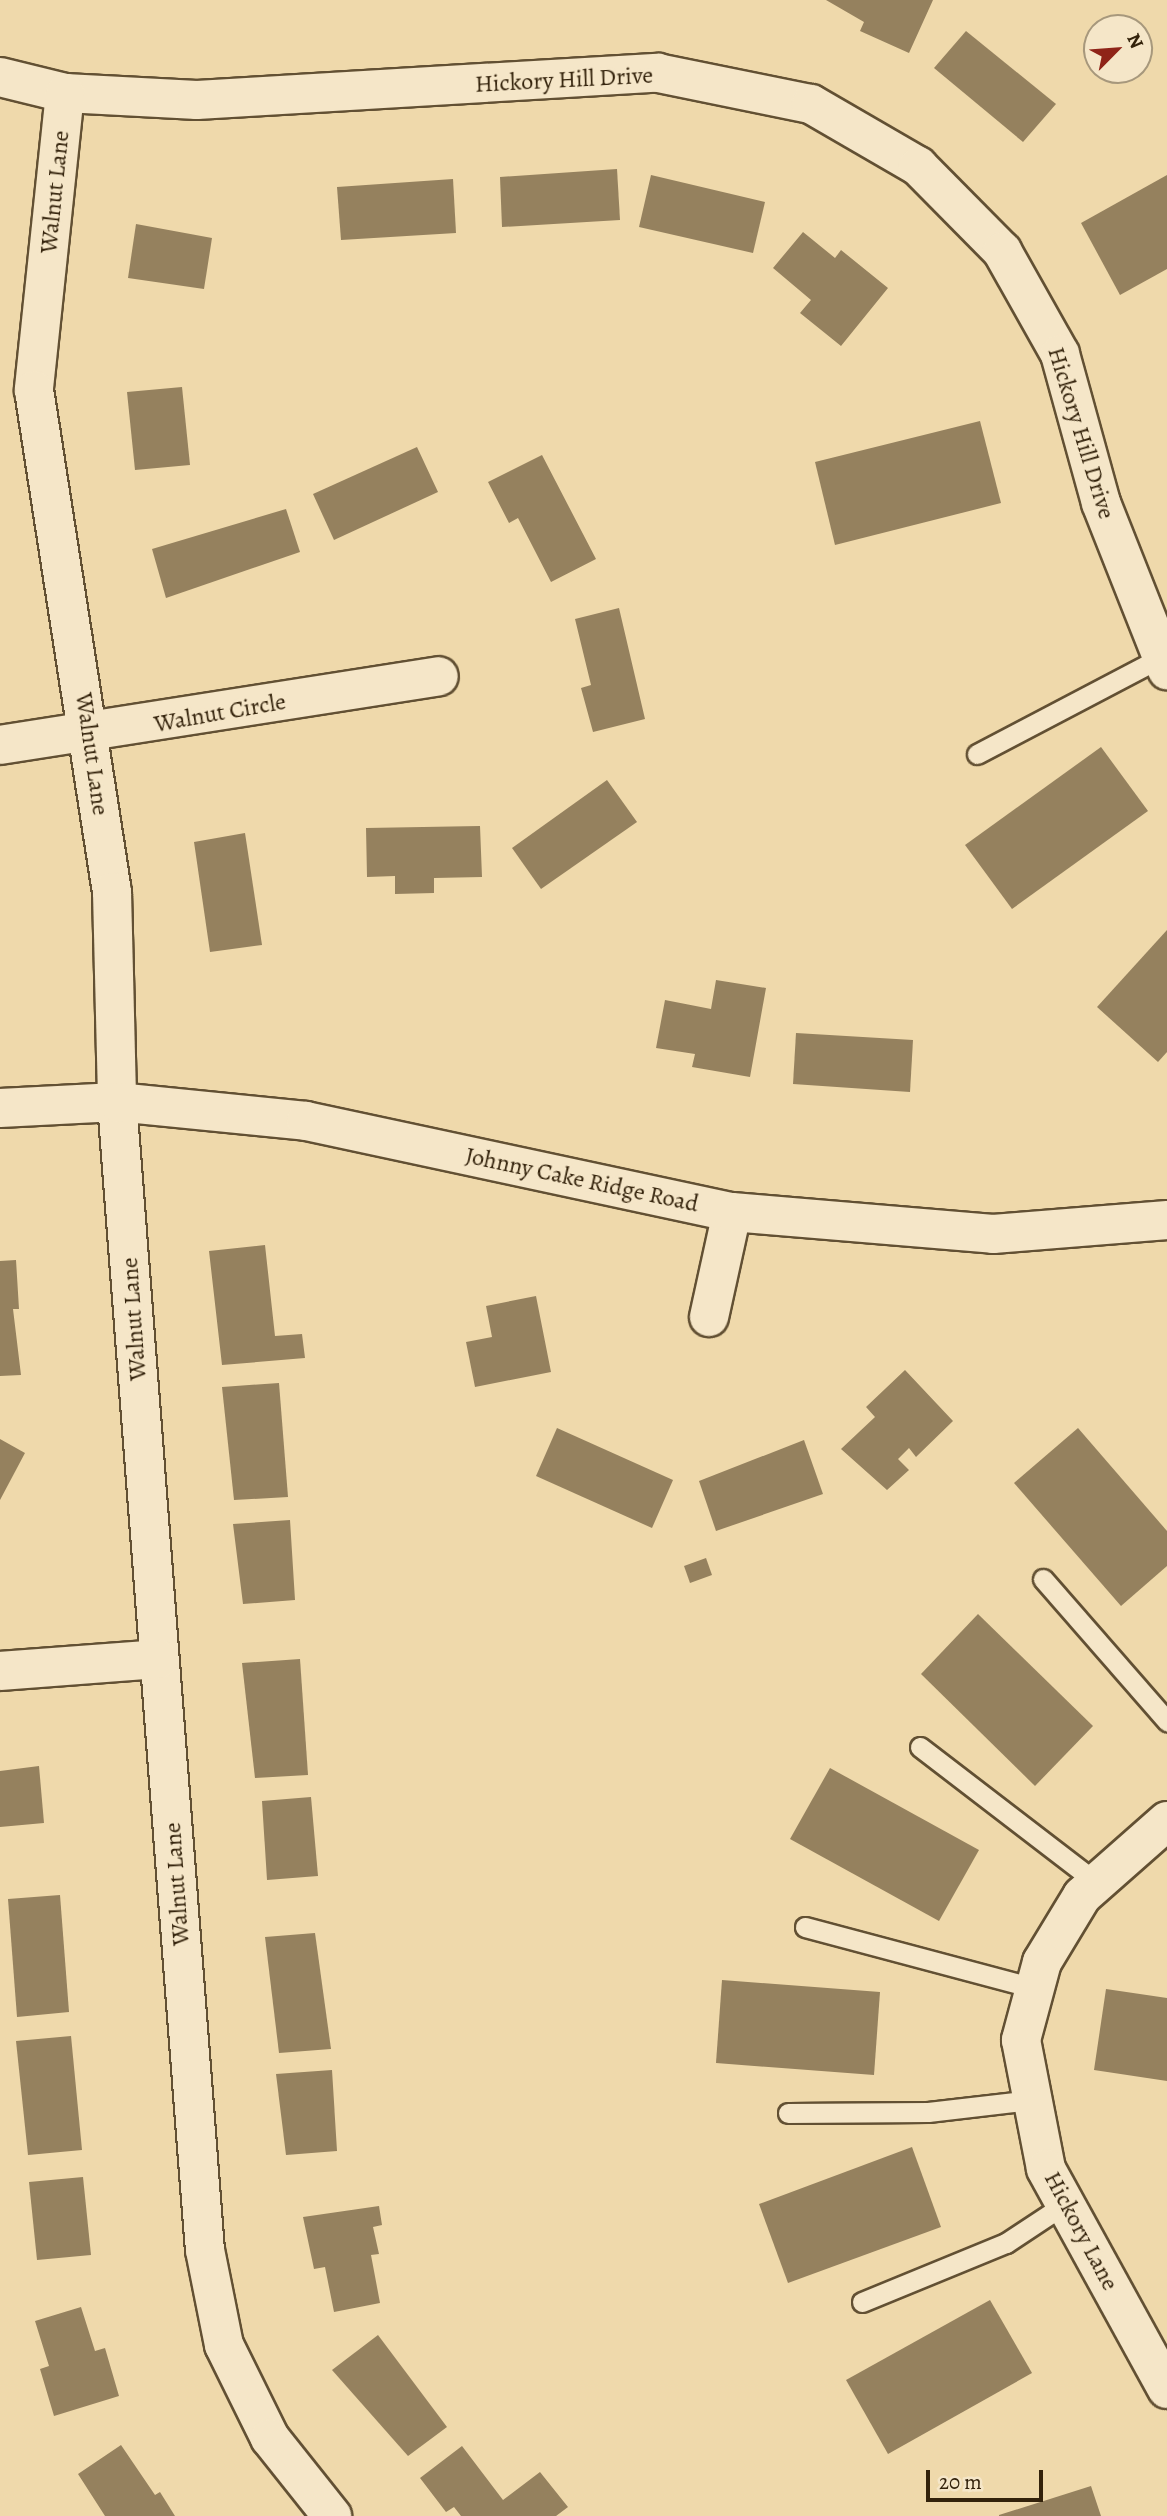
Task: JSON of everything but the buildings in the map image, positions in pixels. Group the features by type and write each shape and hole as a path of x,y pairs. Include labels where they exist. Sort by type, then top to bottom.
{"street":[{"name":"Hickory Hill Drive","path":"0,77 65,93 197,100 658,74 811,104 918,166 1002,251 1060,354 1101,503 1163,664"},
{"name":"Walnut Lane","path":"65,93 34,390 90,735 112,892 117,1102 208,2264 224,2346 270,2438 332,2516"},
{"name":"Walnut Circle","path":"0,745 90,735 439,676"},
{"name":"Johnny Cake Ridge Road","path":"0,1108 117,1102 306,1121 732,1212 993,1234 1167,1220"},
{"path":"709,1317 732,1212"},
{"path":"0,1671 159,1659"},
{"name":"Hickory Lane","path":"1167,1821 1097,1882 1049,1951 1035,1988 1021,2040 1046,2169 1167,2389"}],"lane":[{"path":"977,754 1163,664"},
{"path":"1043,1579 1167,1721"},
{"path":"920,1747 1097,1882"},
{"path":"805,1927 1035,1988"},
{"path":"788,2113 929,2112 1032,2100"},
{"path":"862,2302 1006,2244 1065,2204"}]}
